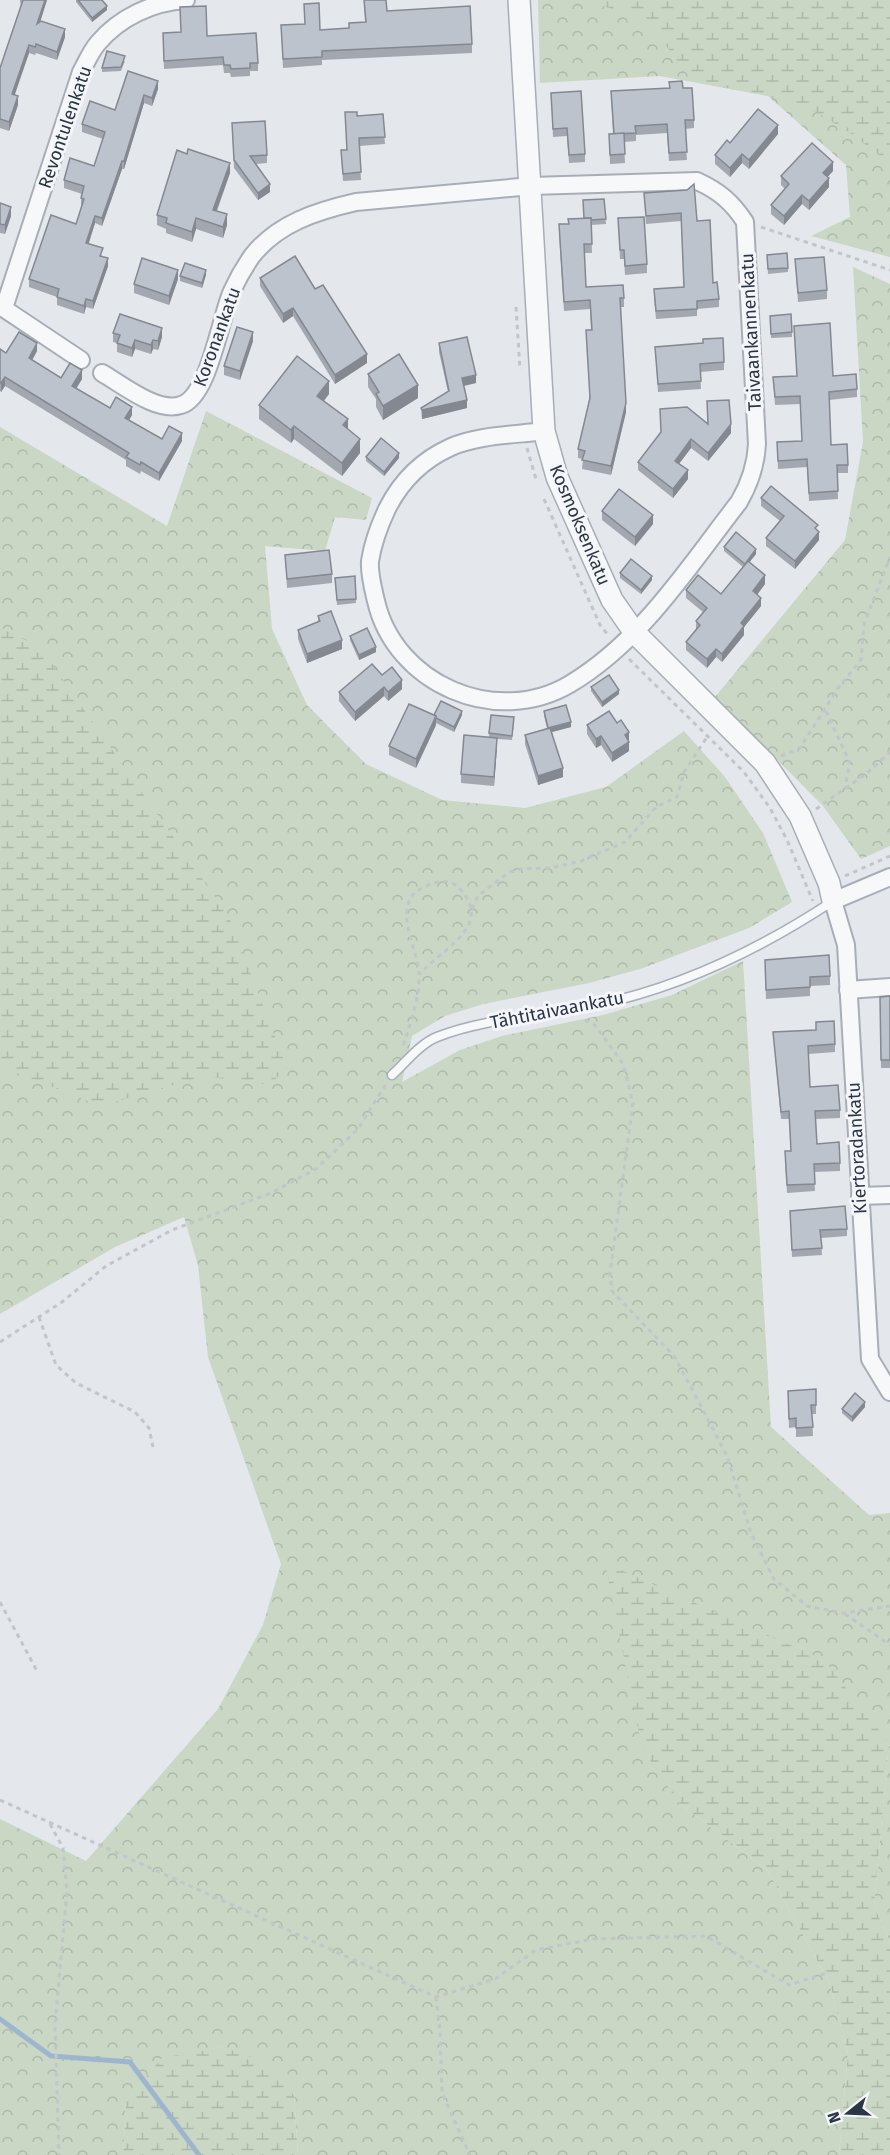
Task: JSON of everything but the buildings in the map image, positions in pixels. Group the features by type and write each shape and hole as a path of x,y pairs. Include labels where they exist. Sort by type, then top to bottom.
{"street":[{"name":"Revontulenkatu","path":"2,307 81,72 97,43 141,10 165,1 186,0"},
{"name":"Kosmoksenkatu","path":"519,0 531,186 535,432 612,600 635,633 765,764 801,816 826,898"},
{"path":"531,186 697,181 717,190 732,202 746,222"},
{"name":"Koronankatu","path":"102,373 164,406 180,406 192,400 202,384 232,291 247,265 273,235 300,218 356,202 531,186"},
{"name":"Taivaankannenkatu","path":"535,432 452,447 418,466 394,495 378,529 370,562 371,581 387,635 402,655 439,686 483,701 529,699 568,685 618,647 635,633 739,502 750,483 756,462 746,222"},
{"path":"2,307 81,360"},
{"name":"Tähtitaivaankatu","path":"826,898 890,877"},
{"name":"Kiertoradankatu","path":"826,898 846,945 870,1359 890,1392"},
{"path":"848,990 890,987"},
{"path":"860,1196 890,1195"}],"lane":[{"name":"Tähtitaivaankatu","path":"392,1075 435,1038 499,1020 567,1011 637,994 713,968 782,933 826,898"}],"path":[{"path":"746,222 890,270"},
{"path":"516,298 520,379"},
{"path":"535,432 529,459 564,549 600,626 618,647 744,772 770,808 787,840 826,898 890,856"},
{"path":"744,772 800,748 826,711 838,688 861,660 864,624 890,557"},
{"path":"826,711 850,764 849,781 844,789"},
{"path":"420,974 433,959 463,935 471,923 472,909 478,896 509,872 520,869 551,868 581,861 625,842 656,807 677,797 684,772 707,737"},
{"path":"801,816 823,806 867,774 890,752"},
{"path":"0,1342 39,1317 106,1266 172,1230 272,1193 316,1169 358,1129 392,1075 411,1025 420,974 405,922 408,903 418,889 445,881 457,885 472,909"},
{"path":"567,1011 595,1025 623,1064 633,1103 610,1273 612,1291 674,1356 727,1456 751,1533 774,1579 807,1606 844,1613 890,1606"},
{"path":"39,1317 56,1365 76,1383 135,1412 149,1428 153,1447"},
{"path":"0,1602 37,1671"},
{"path":"844,1613 890,1645"},
{"path":"0,1800 436,1997 495,1979 536,1950 593,1940 706,1936 789,1985 827,1973"},
{"path":"49,1822 63,1848 67,1891 55,2025 59,2155"},
{"path":"436,1997 440,2031 442,2093 471,2155"}],"green space":[{"path":"538,0 890,0 890,257 811,236 850,217 846,165 768,96 660,76 540,83"},
{"path":"576,0 890,0 890,164 852,134 816,112 768,96 706,84 686,72 651,26 631,13"},
{"path":"853,267 890,284 890,846 861,859 823,806 715,697 845,540 863,442"},
{"path":"206,411 372,498 366,520 335,517 325,551 265,546 272,629 307,705 366,764 442,800 525,808 606,787 684,731 725,777 763,833 792,902 749,928 640,969 589,983 483,1004 445,1016 412,1036 402,1082 460,1050 502,1036 603,1015 672,995 743,961 771,1427 869,1515 890,1513 890,1942 874,1906 889,1743 678,1802 768,1871 830,1984 848,2054 839,2155 298,2155 294,2094 222,2047 162,2059 126,2101 123,2155 0,2155 0,1819 86,1861 218,1709 263,1625 281,1564 208,1357 198,1265 184,1217 115,1247 0,1314 0,427 167,526"},
{"path":"0,627 41,648 229,917 287,1068 269,1085 204,1076 100,1106 0,1066"},
{"path":"605,1563 824,1660 889,1743 874,1906 890,1942 890,2155 839,2155 848,2054 830,1984 768,1871 678,1802 642,1748"},
{"path":"222,2047 265,2062 294,2095 298,2155 123,2155 126,2101 162,2058"}],"waterway":[{"path":"0,2019 51,2056 130,2062 199,2155"}]}
